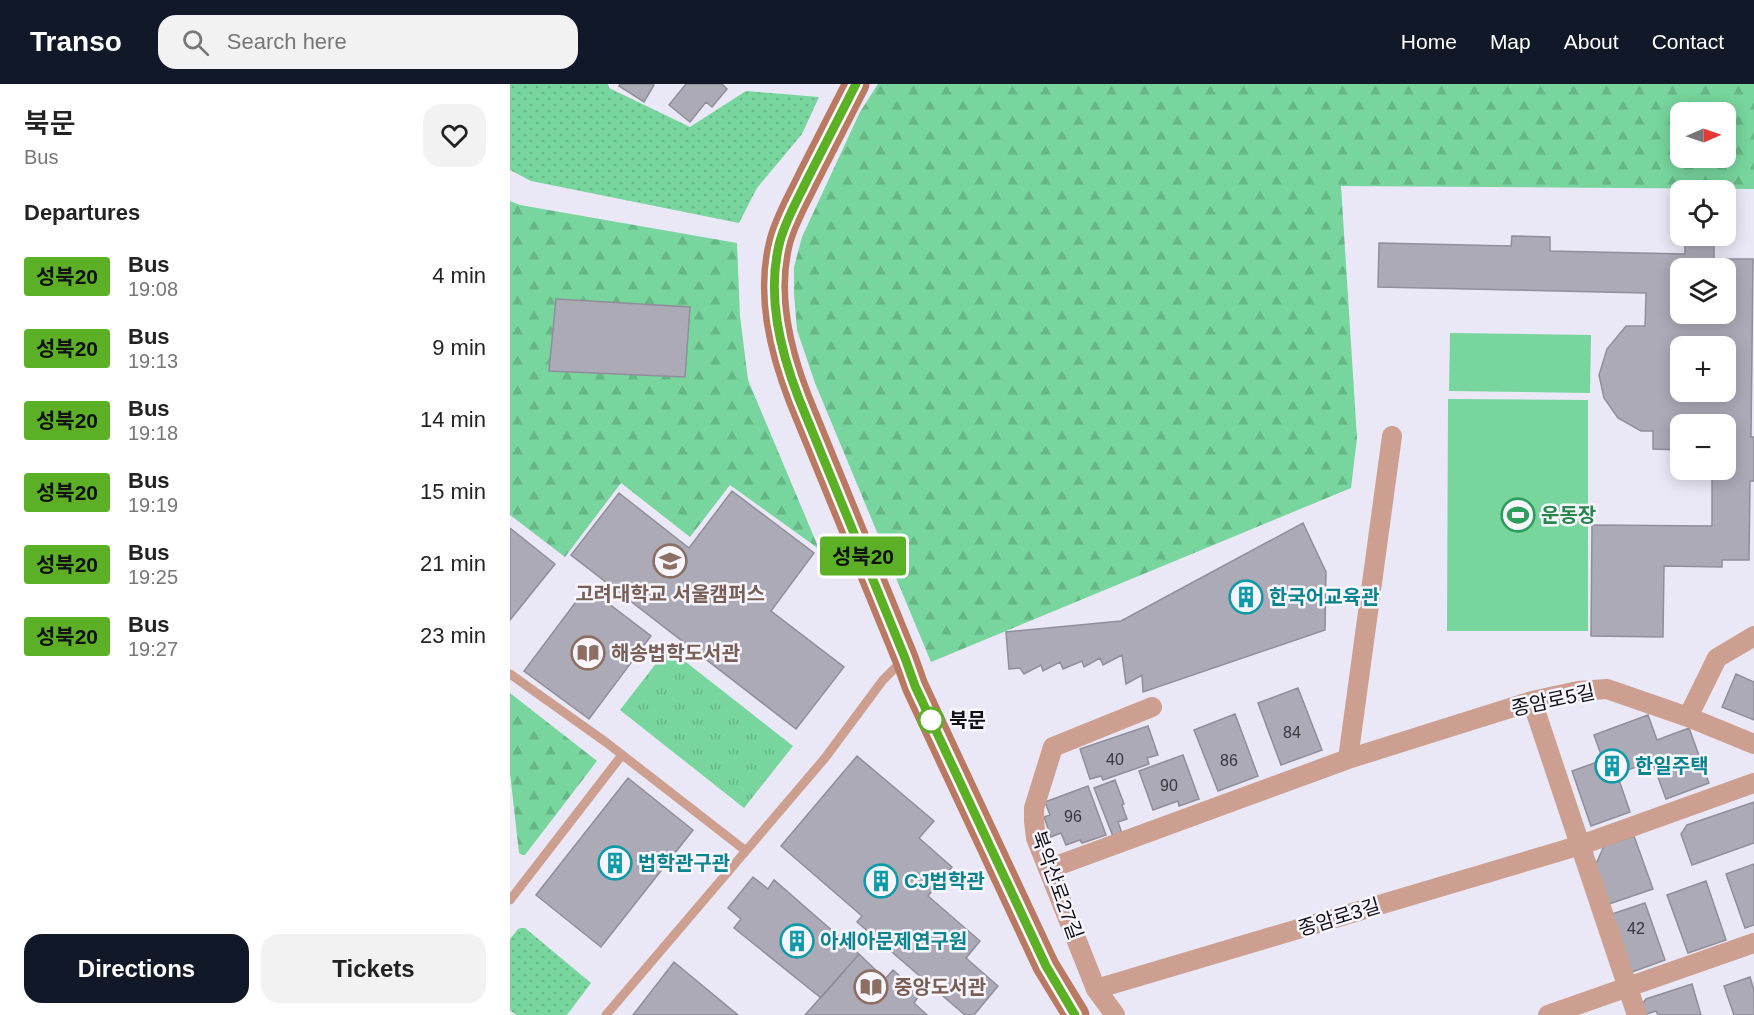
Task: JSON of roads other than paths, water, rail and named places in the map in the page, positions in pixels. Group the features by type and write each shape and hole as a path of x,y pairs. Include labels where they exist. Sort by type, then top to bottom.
{"street":[{"path":"856,84 789,217 780,241 776,266 776,314 787,368 915,686 1046,966 1076,1015"},
{"path":"1348,759 1392,436"},
{"path":"1688,717 1717,658 1754,636"},
{"name":"종암로5길","path":"1048,869 1348,759 1532,701 1578,691 1607,689 1688,717 1754,744"},
{"path":"1532,701 1637,1015"},
{"name":"북악산로27길","path":"1115,1015 1096,989 1048,869 1036,838 1034,808 1053,747 1152,707"},
{"name":"종암로3길","path":"1096,989 1581,845 1754,783"},
{"path":"1548,1015 1754,943"}],"lane":[{"path":"606,1015 825,758 883,680 905,658"},
{"path":"510,674 622,755 746,851"},
{"path":"510,900 622,755"}],"place":[{"name":"운동장","path":"1518,515"},
{"name":"고려대학교 서울캠퍼스","path":"670,561"},
{"name":"한국어교육관","path":"1246,597"},
{"name":"해송법학도서관","path":"588,653"},
{"name":"북문","path":"931,720"},
{"name":"한일주택","path":"1612,766"},
{"name":"법학관구관","path":"615,863"},
{"name":"CJ법학관","path":"881,881"},
{"name":"아세아문제연구원","path":"797,941"},
{"name":"중앙도서관","path":"871,987"}]}
